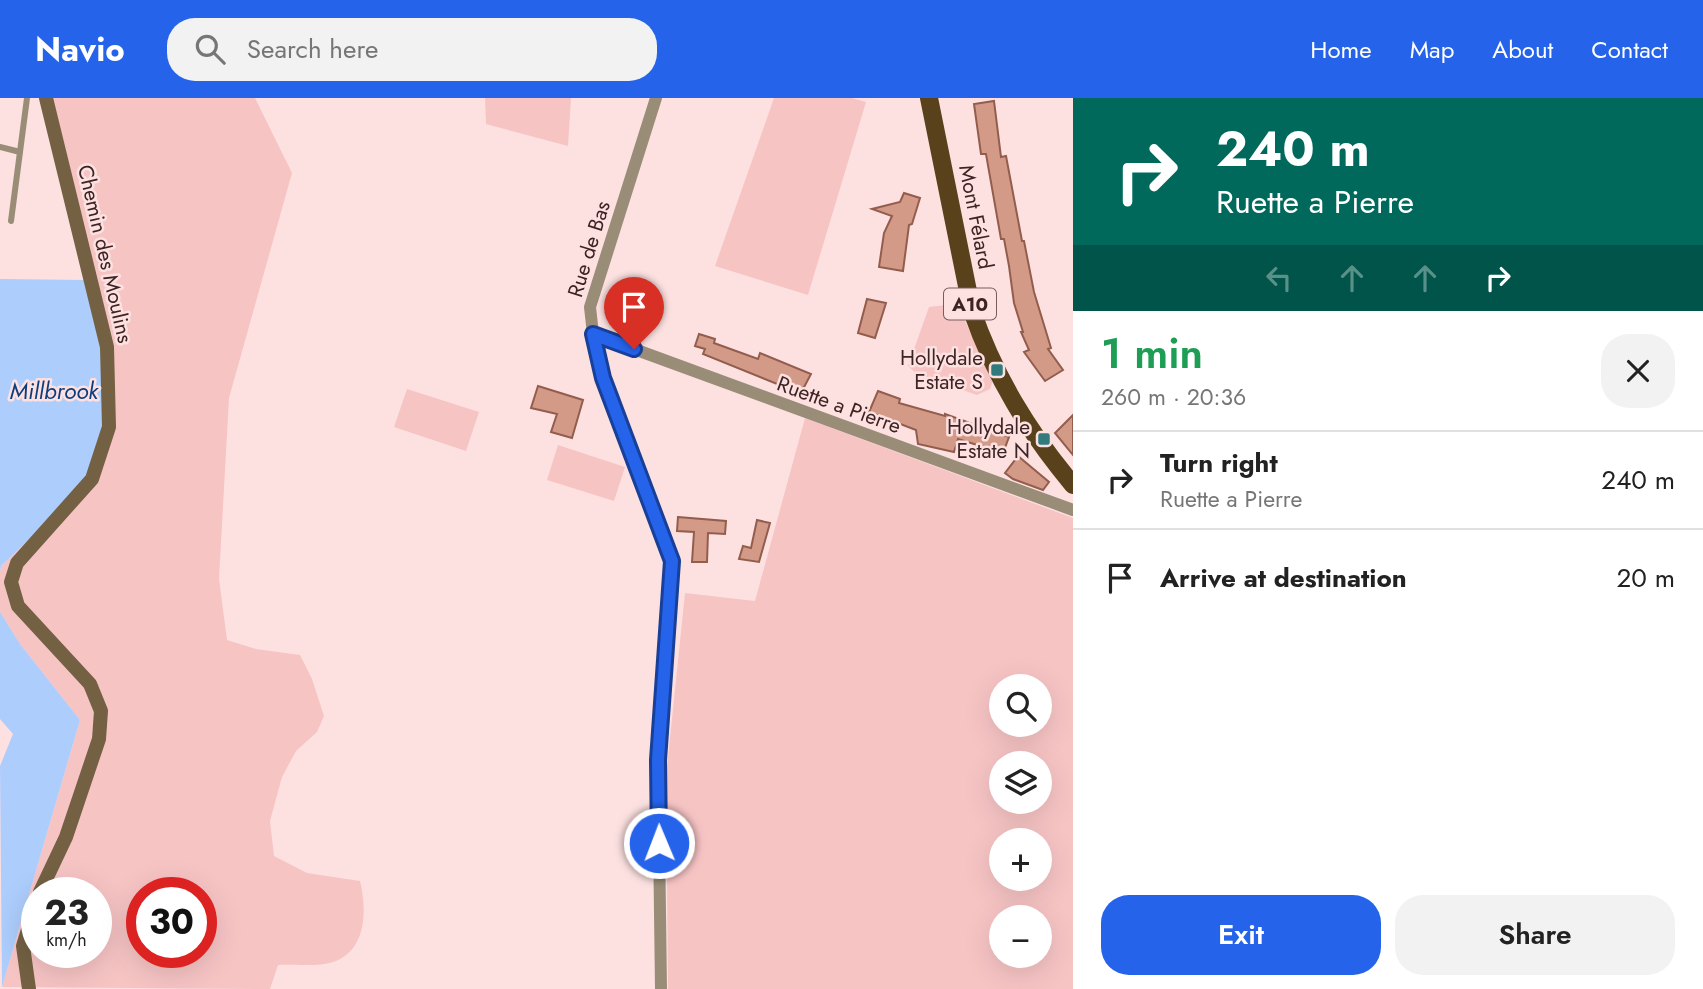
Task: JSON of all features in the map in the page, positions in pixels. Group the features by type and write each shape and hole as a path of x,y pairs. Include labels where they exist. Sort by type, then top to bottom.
{"main road":[{"name":"Mont Félard","path":"929,98 972,311 981,338 1038,444 1073,485"}],"street":[{"name":"Chemin des Moulins","path":"46,98 107,347 109,427 92,479 17,563 11,582 18,606 90,684 101,711 94,752 66,837 47,877"},
{"name":"Rue de Bas","path":"656,98 590,307 603,378 672,561 658,760 660,989"},
{"name":"Ruette a Pierre","path":"593,334 1073,510"},
{"path":"26,968 29,989"}],"lane":[{"path":"11,221 27,98"},
{"path":"0,147 20,152"}],"shaded area":[{"path":"46,98 255,98 292,173 229,398 219,579 227,640 256,649 300,655 312,679 324,716 317,732 296,751 282,777 270,821 274,856 307,873 360,881 364,904 362,928 353,949 344,957 321,964 278,965 270,989 2,987 21,922 21,968 112,968 112,877 34,877 80,720 20,644 0,612 1,566 92,479 107,347"},
{"path":"485,98 571,98 568,146 486,124"},
{"path":"774,98 852,98 866,102 808,295 715,266"},
{"path":"962,303 965,321 993,380 990,389 977,395 917,374 908,366 929,307"},
{"path":"407,389 479,412 466,451 394,427"},
{"path":"805,418 1073,518 1073,989 668,989 666,777 685,593 755,601"},
{"path":"558,445 625,467 614,501 547,480"}],"water":[{"name":"Millbrook","path":"0,279 87,280 107,356 109,427 92,479 1,566 0,572"},
{"path":"0,612 20,644 80,720 34,877 21,877 21,922 2,987 0,766 13,734 0,719"}],"building":[{"path":"994,101 1001,157 1006,156 1022,241 1051,348 1048,349 1063,370 1045,381 1024,352 1029,350 1021,332 1014,303 986,154 981,154 974,104"},
{"path":"904,193 920,198 912,224 909,225 903,271 879,267 884,233 892,216 872,209 900,202"},
{"path":"867,299 886,303 875,338 858,333"},
{"path":"699,334 715,339 714,343 758,359 760,353 811,374 802,391 788,386 787,388 703,354 705,349 695,346"},
{"path":"538,386 583,400 572,438 551,432 557,414 531,408"},
{"path":"878,391 900,399 899,403 945,414 1009,437 1003,453 958,439 954,452 918,444 916,430 869,412"},
{"path":"1073,415 1073,455 1055,433"},
{"path":"1018,456 1049,482 1043,490 1013,479 1005,473"},
{"path":"678,517 726,521 725,534 708,533 707,562 692,562 694,532 677,531"},
{"path":"757,520 770,523 759,562 739,559 743,546 751,548"}],"place":[{"name":"Hollydale Estate S","path":"997,370"},
{"name":"Hollydale Estate N","path":"1044,439"}],"route":[{"path":"634,349 593,334 603,378 672,561 658,760 659,843"}]}
